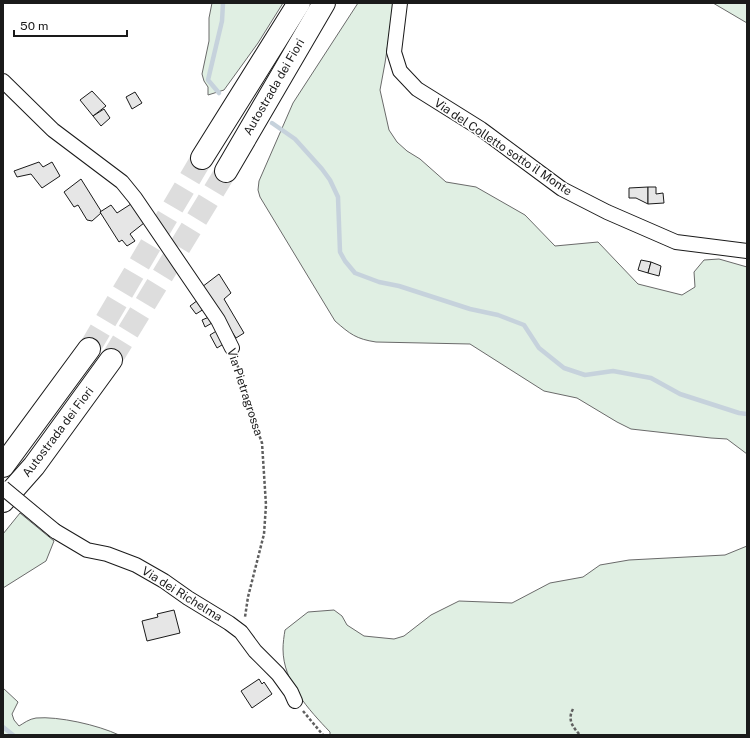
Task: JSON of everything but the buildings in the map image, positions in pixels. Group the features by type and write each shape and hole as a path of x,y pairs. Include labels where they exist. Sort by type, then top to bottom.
{"highway":[{"name":"Autostrada dei Fiori","path":"202,158 299,3"},
{"name":"Autostrada dei Fiori","path":"226,171 304,34 324,3"},
{"name":"Autostrada dei Fiori","path":"3,466 88,349"},
{"name":"Autostrada dei Fiori","path":"3,502 34,466 111,360"}],"street":[{"name":"Via del Colletto sotto il Monte","path":"400,3 394,52 400,71 417,90 481,129 562,189 607,212 676,242 747,251"},
{"name":"Via Pietragrossa","path":"3,81 53,130 122,182 135,198 218,320 232,348"},
{"name":"Via dei Richelma","path":"3,488 55,531 87,550 107,554 136,565 164,581 241,632"},
{"path":"241,632 255,651 278,674 291,692 295,701"}],"path":[{"name":"Via Pietragrossa","path":"232,348 262,443 266,504 264,534 241,632"},
{"path":"295,701 323,735"},
{"path":"573,709 570,714 571,723 580,735"}],"green space":[{"path":"212,3 283,3 258,43 224,90 208,95 208,87 202,74 209,41 209,18"},
{"path":"358,3 394,3 380,90 389,130 397,142 407,151 420,159 446,182 476,187 525,215 555,246 598,242 638,284 682,295 695,287 694,272 704,260 719,259 747,267 747,454 727,439 631,429 577,398 544,391 470,344 376,342 354,335 335,321 260,197 258,190 259,181 293,103"},
{"path":"713,3 747,3 747,23"},
{"path":"20,513 54,541 46,561 3,588 3,534"},
{"path":"747,546 747,735 330,735 330,732 299,695 287,673 283,647 285,630 308,612 334,610 342,616 347,625 364,636 394,639 404,636 431,615 459,601 512,603 550,583 583,577 600,565 629,560 725,555"},
{"path":"3,688 18,702 12,714 14,720 19,726 36,718 55,718 89,725 119,735 3,735"}],"waterway":[{"path":"219,93 208,80 222,21 223,3"},
{"path":"272,123 295,139 330,180 338,197 340,252 355,273 379,282 399,286 470,309 498,315 524,325 539,348 564,368 585,375 613,371 651,378 680,394 739,413 747,414"},
{"path":"3,727 13,735"}],"tunnel":[{"path":"89,349 202,158"},
{"path":"111,360 226,171"}]}
